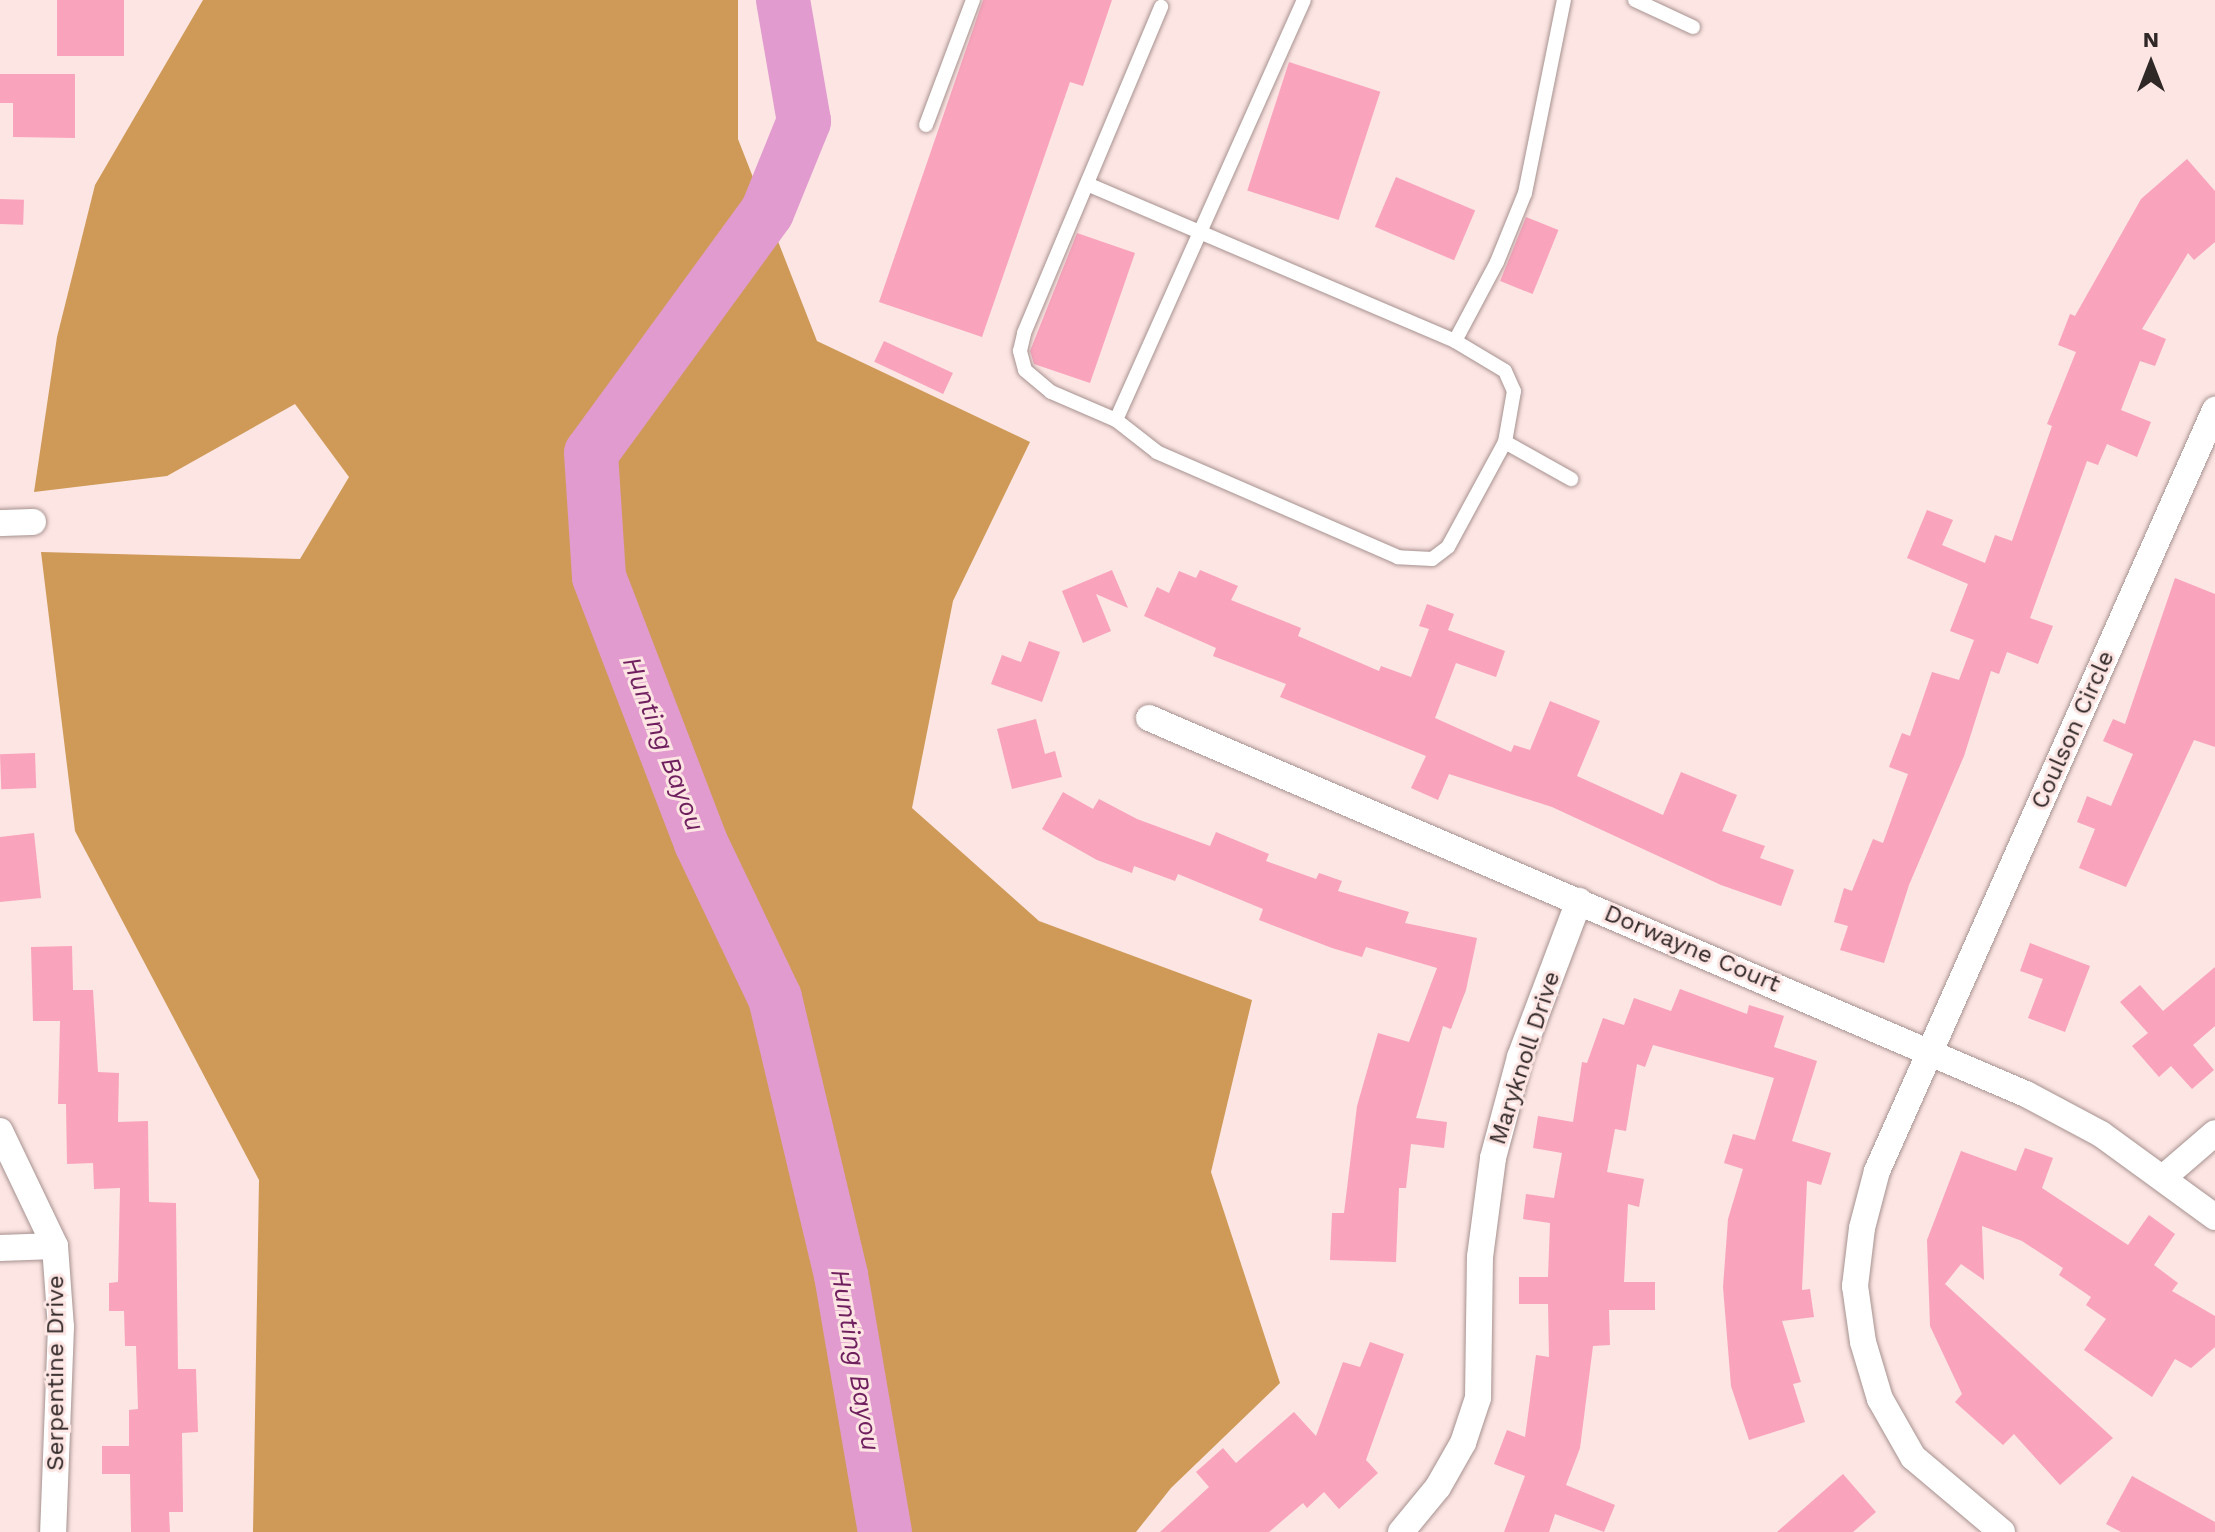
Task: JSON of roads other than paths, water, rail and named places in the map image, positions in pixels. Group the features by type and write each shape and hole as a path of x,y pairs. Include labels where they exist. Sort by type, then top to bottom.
{"street":[{"name":"Coulson Circle","path":"1986,1528 1913,1457 1880,1399 1863,1342 1855,1286 1862,1228 1877,1171 1933,1051 2215,410"},
{"path":"0,523 33,522"},
{"name":"Dorwayne Court","path":"1149,718 1933,1051 2089,1127 2164,1177 2215,1217"},
{"name":"Maryknoll Drive","path":"1401,1532 1438,1487 1463,1443 1478,1398 1480,1257 1493,1158 1520,1057 1579,901"},
{"name":"Serpentine Drive","path":"0,1131 55,1246 61,1327 53,1532"},
{"path":"2164,1177 2215,1133"},
{"path":"0,1248 55,1246"}],"lane":[{"path":"926,125 973,0"},
{"path":"1116,420 1304,0"},
{"path":"1455,341 1497,262 1525,193 1564,0"},
{"path":"1635,0 1693,27"},
{"path":"1087,184 1455,341 1505,371 1514,391 1505,442 1448,547 1432,559 1416,562 1157,452 1116,420 1035,383 1020,351 1087,184 1161,7"},
{"path":"1505,442 1571,479"}],"waterway":[{"name":"Hunting Bayou","path":"783,0 804,121 767,212 591,453 599,577 701,843 775,998 841,1275 885,1532"}]}
